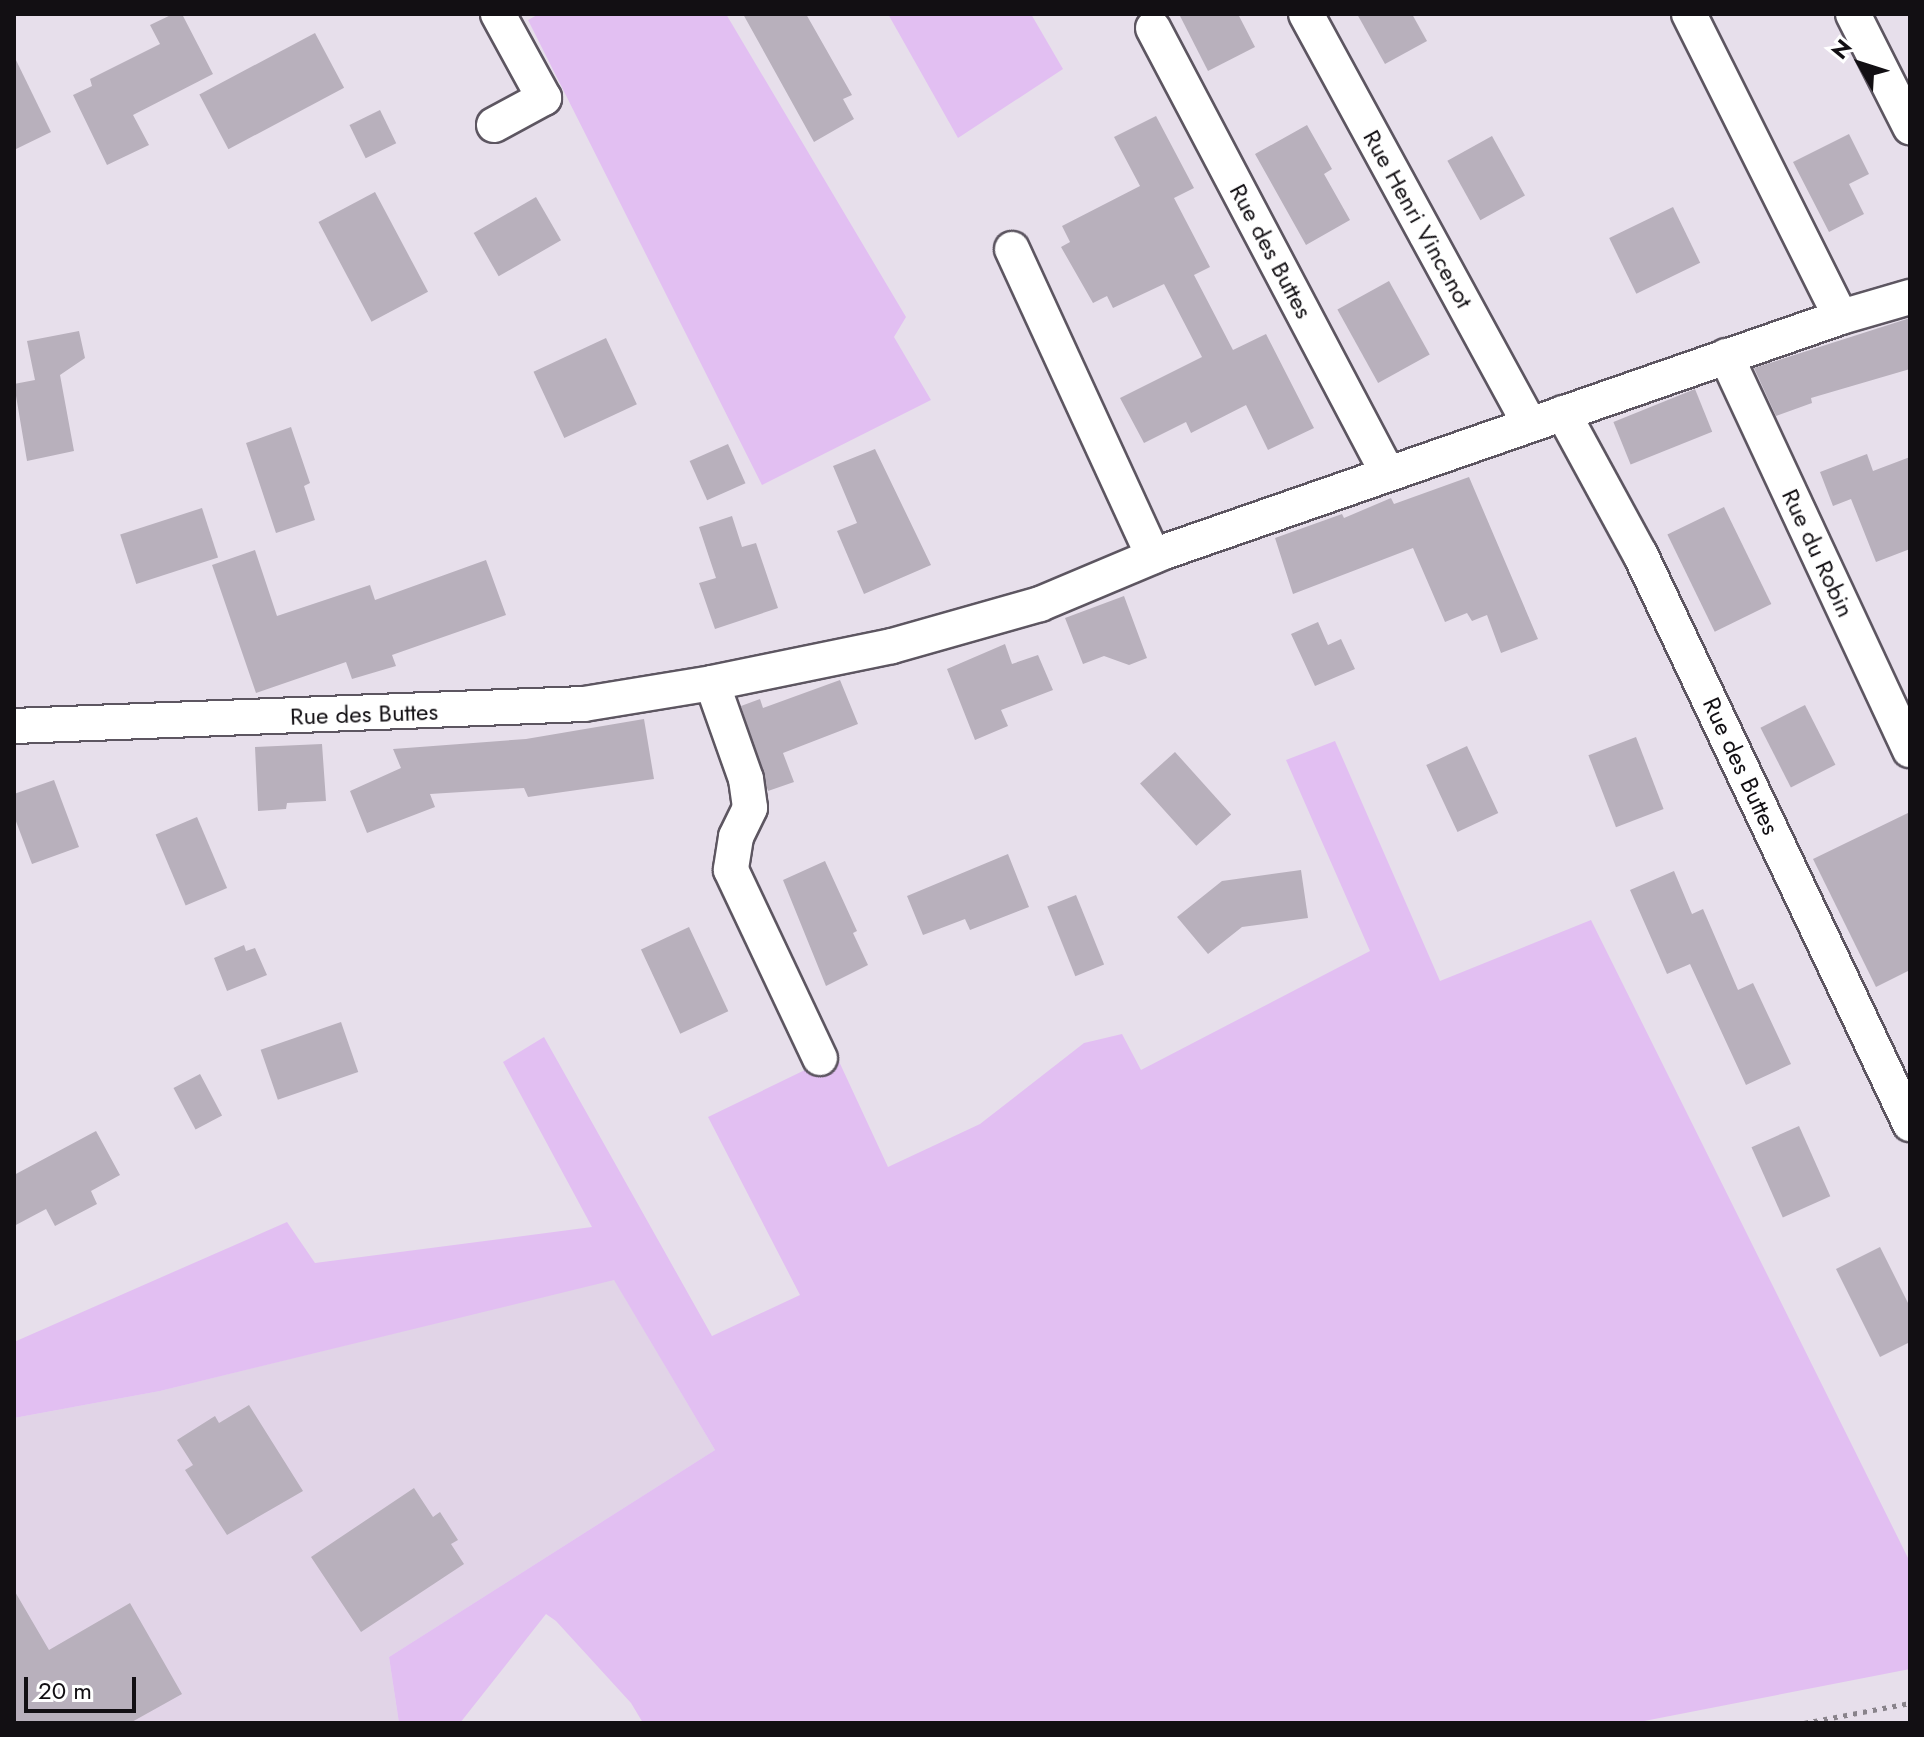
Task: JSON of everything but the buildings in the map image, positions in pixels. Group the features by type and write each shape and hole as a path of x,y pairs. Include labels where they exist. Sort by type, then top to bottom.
{"street":[{"path":"494,125 544,98 498,14"},
{"name":"Rue Henri Vincenot","path":"1306,14 1530,424"},
{"path":"1689,14 1841,317"},
{"path":"1853,14 1910,127"},
{"name":"Rue des Buttes","path":"1153,28 1388,474"},
{"path":"1012,249 1153,556"},
{"name":"Rue des Buttes","path":"14,726 584,704 712,683 907,642 1040,604 1153,556 1726,356 1910,297"},
{"name":"Rue du Robin","path":"1726,356 1910,750"},
{"name":"Rue des Buttes","path":"1563,413 1640,554 1910,1124"},
{"path":"712,683 746,779 750,808 736,837 731,870 820,1058"}],"path":[{"path":"1804,1723 1910,1703"}],"shaded area":[{"path":"539,14 726,14 906,317 894,337 931,400 762,485 528,20"},
{"path":"888,14 1031,14 1063,69 958,138"},
{"path":"1335,741 1440,981 1591,920 1910,1562 1910,1669 1634,1723 643,1723 631,1703 546,1614 460,1723 399,1723 389,1657 715,1450 614,1280 160,1391 14,1418 14,1342 287,1222 315,1263 592,1227 503,1062 544,1037 712,1336 800,1295 708,1117 836,1055 888,1167 980,1124 1084,1043 1122,1034 1141,1070 1370,951 1286,760"},
{"path":"614,1279 715,1450 389,1657 399,1723 14,1723 14,1418 160,1391"}]}
